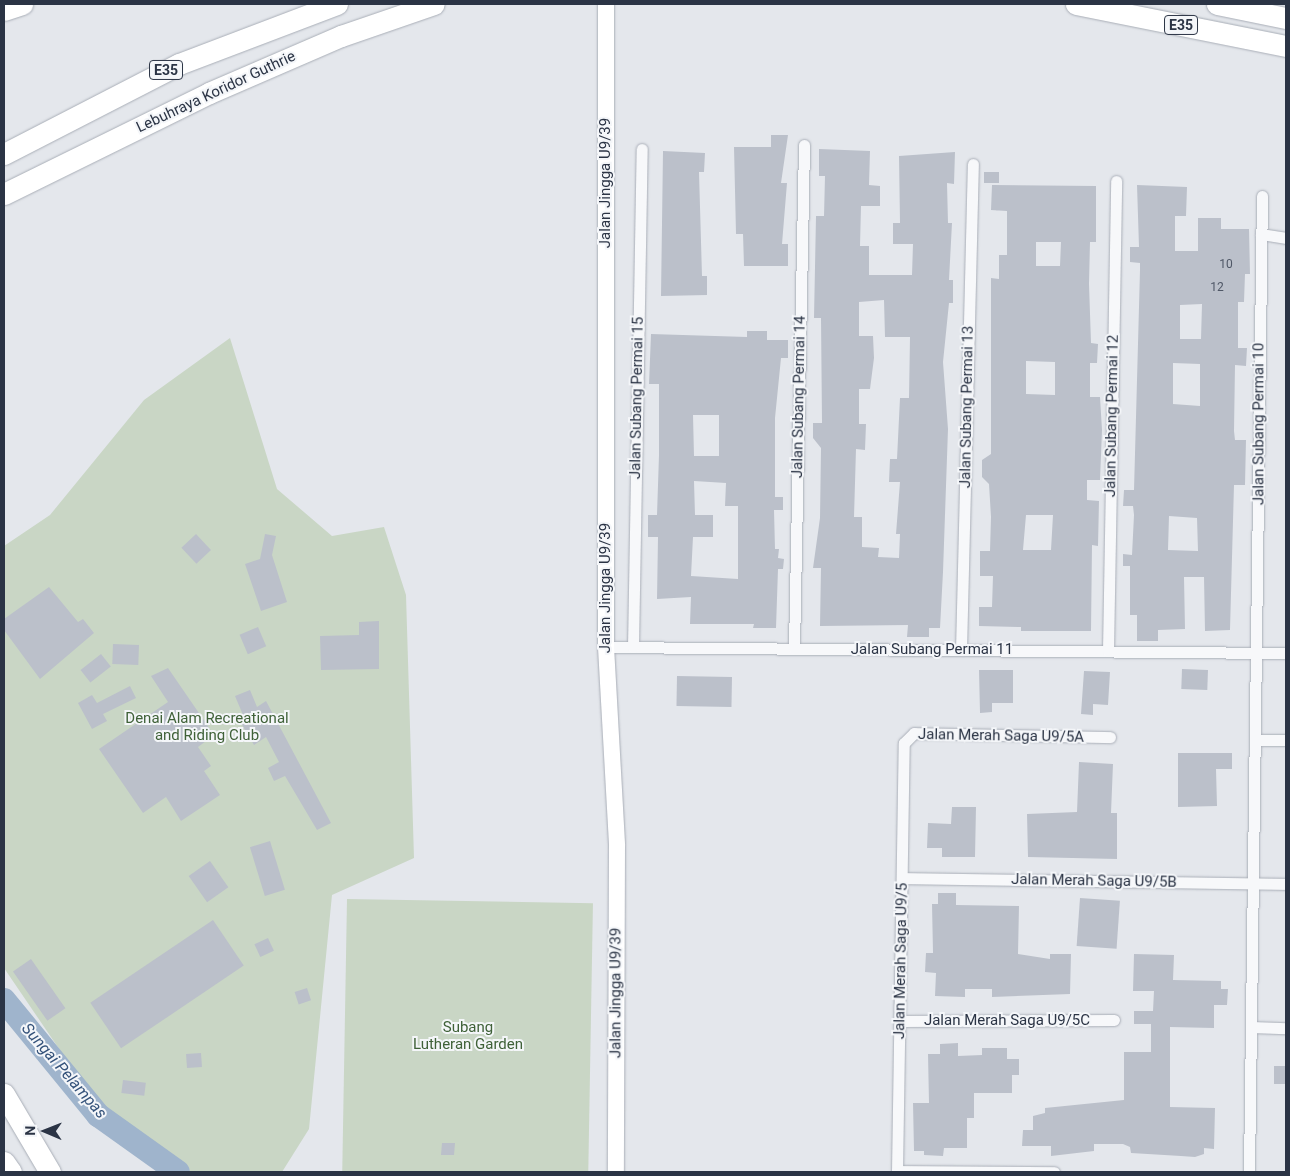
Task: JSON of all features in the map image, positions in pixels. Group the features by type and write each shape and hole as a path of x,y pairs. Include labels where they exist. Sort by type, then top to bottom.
{"highway":[{"path":"4,10 22,4"},
{"name":"E35","path":"4,154 179,64 337,4"},
{"name":"Lebuhraya Koridor Guthrie","path":"4,194 209,93 341,36 434,4"},
{"name":"E35","path":"1076,4 1286,46"},
{"name":"E35","path":"1217,4 1286,18"},
{"path":"4,1094 50,1172"},
{"path":"4,1162 11,1172"}],"street":[{"name":"Jalan Jingga U9/39","path":"606,4 606,647 617,846 616,1172"},
{"name":"Jalan Subang Permai 14","path":"794,648 804,145"},
{"name":"Jalan Subang Permai 15","path":"632,647 642,149"},
{"name":"Jalan Subang Permai 13","path":"961,650 973,164"},
{"name":"Jalan Subang Permai 12","path":"1108,651 1116,181"},
{"name":"Jalan Subang Permai 10","path":"1249,1172 1258,652 1262,196"},
{"path":"1261,234 1286,238"},
{"name":"Jalan Subang Permai 11","path":"606,647 1286,652"},
{"name":"Jalan Merah Saga U9/5A","path":"903,750 914,733 1110,737"},
{"path":"1256,740 1286,740"},
{"name":"Jalan Merah Saga U9/5","path":"897,1172 903,750"},
{"name":"Jalan Merah Saga U9/5B","path":"902,878 1286,884"},
{"name":"Jalan Merah Saga U9/5C","path":"900,1021 1114,1020"},
{"path":"1251,1027 1286,1028"},
{"path":"4,1152 19,1172"},
{"path":"897,1172 1054,1172"}],"green space":[{"name":"Denai Alam Recreational and Riding Club","path":"230,338 277,489 332,536 384,527 406,595 414,858 332,895 309,1129 282,1172 190,1172 100,1109 4,968 4,546 50,515 144,400"},
{"name":"Subang Lutheran Garden","path":"347,899 593,903 588,1172 342,1172"}],"building":[{"path":"771,135 788,135 781,183 787,183 782,244 788,244 788,266 744,266 743,234 736,234 734,147 771,147"},
{"path":"819,149 870,151 869,185 880,186 880,206 861,206 860,246 869,246 869,275 912,275 913,244 893,244 893,223 900,223 899,156 955,152 954,184 947,183 948,223 952,223 949,280 953,280 953,303 949,303 943,362 948,429 940,628 929,628 929,637 907,637 908,625 820,626 821,568 813,568 820,518 821,448 813,438 813,423 822,423 821,318 814,318 816,216 824,216 825,176 819,176","holes":["884,300 885,337 910,337 909,398 900,398 897,459 890,459 889,482 900,482 896,534 900,534 899,558 878,557 879,548 862,547 862,517 854,517 856,449 865,450 866,424 859,424 859,389 870,389 874,358 873,336 859,336 859,302"]},
{"path":"663,151 705,153 704,172 699,172 702,276 707,276 707,295 661,296"},
{"path":"984,172 999,172 999,183 984,183"},
{"path":"992,185 1096,186 1096,242 1090,242 1089,284 1091,343 1098,344 1097,363 1090,363 1090,397 1100,397 1102,430 1100,480 1087,480 1087,500 1099,501 1098,546 1092,545 1091,631 1021,631 1021,627 979,626 979,607 992,607 993,576 980,576 980,551 990,551 991,517 989,484 982,477 982,460 991,454 991,278 999,279 999,255 1007,255 1007,211 991,210","holes":["1036,242 1061,242 1060,266 1036,266","1026,361 1055,362 1055,395 1026,394","1026,515 1053,515 1051,550 1023,550"]},
{"path":"1137,185 1187,187 1186,216 1175,216 1175,251 1198,251 1198,218 1221,218 1221,229 1249,229 1250,274 1245,274 1244,302 1238,302 1238,348 1247,348 1246,366 1235,365 1234,431 1235,440 1246,440 1245,485 1234,485 1230,630 1205,631 1204,577 1184,577 1185,629 1158,630 1158,641 1137,641 1137,615 1130,615 1130,566 1123,566 1123,554 1132,555 1133,506 1123,506 1124,490 1134,490 1140,270 1140,263 1130,262 1130,247 1139,247","holes":["1202,304 1201,339 1180,339 1180,305","1173,363 1200,364 1200,406 1173,404","1169,516 1197,518 1198,551 1168,550"]},
{"path":"747,331 767,331 767,340 788,340 788,358 781,358 775,418 775,497 783,497 783,510 774,510 775,549 779,549 778,558 784,559 783,569 778,569 776,628 753,628 754,624 690,624 691,597 657,599 658,537 648,537 648,515 657,515 659,455 659,384 649,384 651,334 747,337","holes":["693,415 719,415 719,456 694,456","694,481 726,483 725,506 738,506 738,579 691,576 693,537 713,537 713,515 695,515"]},
{"path":"196,534 211,550 196,564 181,548"},
{"path":"265,534 276,536 272,555 287,602 261,611 245,564 260,559"},
{"path":"49,587 78,622 83,619 94,633 40,679 4,630 4,619"},
{"path":"379,621 379,669 321,670 320,636 359,635 359,622"},
{"path":"258,627 266,646 248,654 240,635"},
{"path":"113,644 139,645 138,665 112,664"},
{"path":"101,654 111,667 90,683 81,670"},
{"path":"168,668 214,735 198,747 211,766 204,771 220,795 181,821 166,797 143,813 99,749 168,702 151,676"},
{"path":"1182,669 1208,670 1207,690 1181,689"},
{"path":"979,670 1013,670 1013,703 992,703 992,712 980,713"},
{"path":"1084,671 1110,672 1108,705 1093,704 1093,715 1081,714"},
{"path":"677,676 732,677 731,707 676,706"},
{"path":"130,686 136,698 103,714 107,721 92,729 78,703 92,695 97,703"},
{"path":"250,690 257,707 266,701 331,823 317,830 285,776 274,781 268,768 279,762 266,737 254,745 238,718 243,715 235,696"},
{"path":"1178,753 1232,753 1232,769 1216,769 1217,806 1178,807"},
{"path":"1079,762 1113,764 1111,813 1117,813 1117,859 1028,857 1027,814 1077,812"},
{"path":"952,807 976,807 975,857 942,857 942,848 927,848 928,823 951,824"},
{"path":"270,841 285,890 265,896 250,847"},
{"path":"210,861 228,887 207,902 189,876"},
{"path":"938,893 956,893 956,905 1019,906 1018,954 1050,959 1050,954 1071,954 1070,994 992,997 992,989 965,989 965,997 935,996 936,973 925,972 926,953 933,953 932,904 938,904"},
{"path":"1080,898 1120,901 1117,949 1077,946"},
{"path":"213,920 244,966 121,1048 90,1003"},
{"path":"268,938 274,951 260,957 254,944"},
{"path":"1134,954 1174,955 1173,980 1221,981 1221,989 1228,989 1227,1005 1214,1005 1214,1028 1170,1027 1170,1107 1215,1108 1214,1149 1204,1148 1204,1154 1195,1157 1131,1153 1130,1147 1123,1144 1094,1144 1094,1151 1051,1156 1051,1146 1022,1146 1023,1130 1033,1130 1033,1116 1045,1113 1045,1108 1124,1100 1124,1052 1151,1052 1151,1024 1134,1024 1134,1011 1153,1011 1154,991 1133,991"},
{"path":"31,959 65,1008 47,1021 13,972"},
{"path":"307,988 311,1000 299,1004 295,992"},
{"path":"958,1043 958,1056 982,1055 982,1048 1007,1048 1007,1059 1019,1059 1019,1075 1012,1075 1012,1093 974,1093 974,1118 967,1118 967,1148 944,1148 943,1156 924,1155 924,1151 914,1151 913,1103 929,1103 928,1054 940,1054 940,1044"},
{"path":"201,1053 202,1067 187,1068 186,1054"},
{"path":"1274,1066 1286,1066 1286,1084 1274,1084"},
{"path":"123,1080 146,1083 144,1096 121,1093"},
{"path":"442,1143 455,1143 454,1155 441,1155"}],"waterway":[{"name":"Sungai Pelampas","path":"4,1000 98,1115 178,1172"}]}
